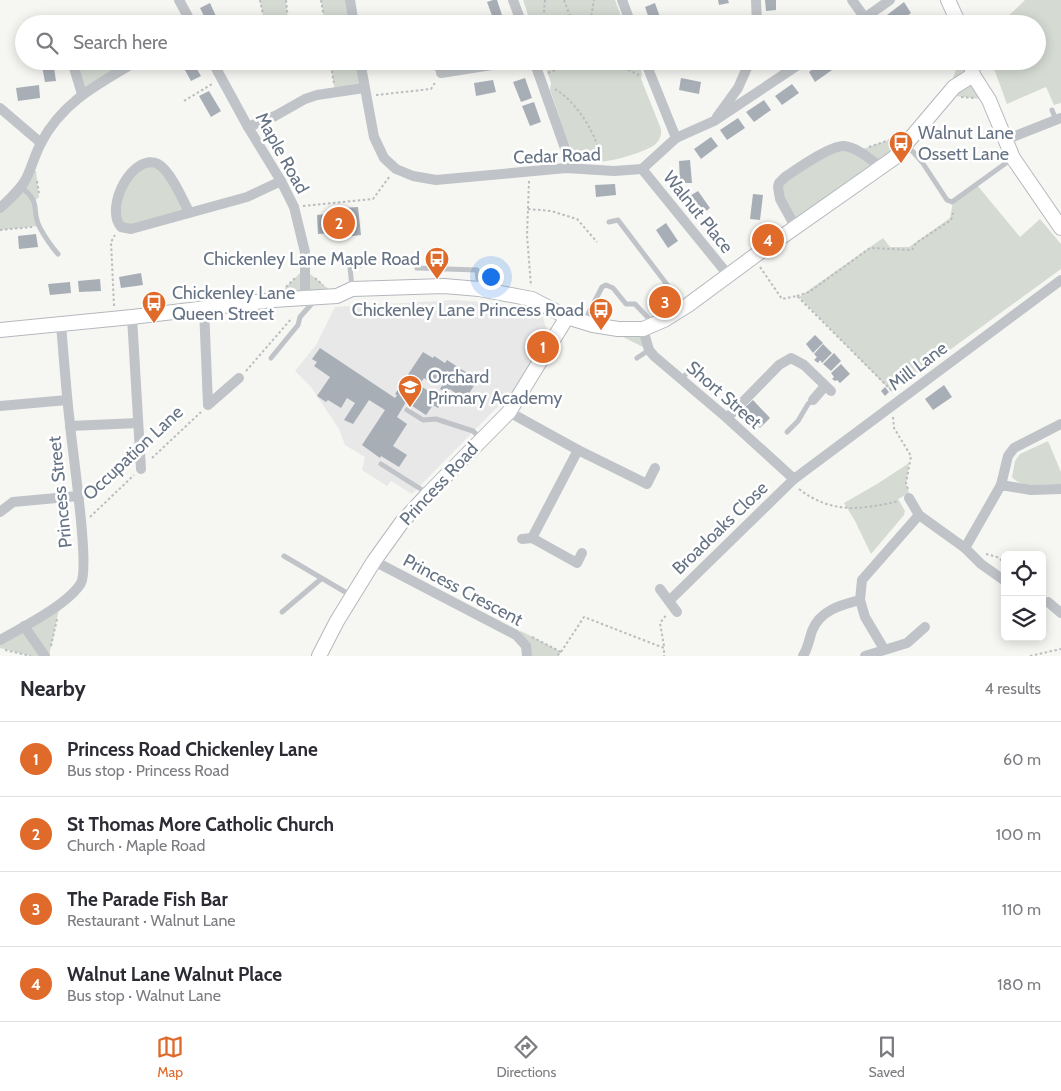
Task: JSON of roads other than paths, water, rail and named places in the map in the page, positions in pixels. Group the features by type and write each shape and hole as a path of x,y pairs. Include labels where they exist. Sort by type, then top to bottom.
{"street":[{"path":"179,0 187,15"},
{"path":"350,0 352,15"},
{"path":"513,0 519,15"},
{"path":"622,0 628,15"},
{"path":"756,0 757,15"},
{"path":"852,0 858,15"},
{"path":"869,15 890,0"},
{"path":"951,1 955,15"},
{"path":"75,70 82,94"},
{"path":"0,208 21,187 40,143 70,104 82,94 121,70"},
{"name":"Maple Road","path":"217,70 294,206 305,252 311,297"},
{"path":"248,127 275,116 304,99 317,95 335,92 365,92 361,70"},
{"path":"442,74 465,70"},
{"path":"538,70 566,151 566,168"},
{"path":"648,70 676,138"},
{"path":"714,122 738,88 746,70"},
{"path":"642,169 676,138 714,122 791,70"},
{"path":"0,330 311,297 336,296 352,289 444,286 479,289 532,298 567,317 618,329 649,326 684,307 894,158 969,70"},
{"path":"972,70 989,100 1013,158 1061,228"},
{"name":"Cedar Road","path":"365,92 374,137 384,158 396,169 413,176 436,180 566,168 603,170 642,169"},
{"path":"0,108 40,143"},
{"path":"1005,140 1056,116"},
{"path":"796,228 778,193 781,179 836,147 846,146 881,167"},
{"path":"189,212 166,171 156,163 149,163 140,166 131,174 121,188 115,213 121,227 131,229 247,197 281,181"},
{"name":"Walnut Place","path":"642,169 729,276"},
{"name":"Mill Lane","path":"794,479 1061,280"},
{"name":"Occupation Lane","path":"204,308 208,406 239,378"},
{"path":"132,317 140,469"},
{"name":"Princess Road","path":"319,656 352,596 402,522 509,412 567,317"},
{"name":"Princess Street","path":"0,640 60,604 81,583 83,572 81,525 61,325"},
{"path":"648,350 649,326"},
{"name":"Short Street","path":"648,350 794,479"},
{"path":"727,418 779,365 791,358 804,365 828,389 813,400"},
{"path":"0,406 67,400"},
{"path":"509,412 578,450 647,484 654,468"},
{"path":"70,426 138,423"},
{"path":"965,548 1001,485 1008,456 1014,448 1061,424"},
{"path":"578,450 527,538 576,564 582,553"},
{"name":"Broadoaks Close","path":"660,589 673,606 794,479"},
{"path":"1001,485 1031,490 1061,489"},
{"path":"0,512 13,502 78,496"},
{"path":"909,498 919,515 965,548 981,564 1001,578"},
{"path":"884,649 865,617 860,600 862,580 919,515"},
{"name":"Princess Crescent","path":"374,561 516,635 526,646 527,656"},
{"path":"804,656 813,630 822,616 840,605 860,600"},
{"path":"1048,602 1061,613"},
{"path":"24,626 48,652"},
{"path":"866,656 907,643 925,628"}],"lane":[{"path":"438,70 442,74"},
{"path":"907,145 922,162 948,200 952,202 1013,158"},
{"path":"21,187 34,200 39,226 58,254"},
{"path":"609,222 618,220 684,307"},
{"path":"350,266 352,289"},
{"path":"417,268 477,270 479,289"},
{"path":"584,322 600,290 606,285 613,288 626,304 635,304 640,307 649,326"},
{"path":"271,358 298,325 300,317 311,297"},
{"path":"636,358 648,350"},
{"path":"682,379 693,366"},
{"path":"787,432 813,400"},
{"path":"407,410 423,420 436,419 473,431 481,439"},
{"path":"381,464 428,494"},
{"path":"284,556 352,596"},
{"path":"282,612 321,579"}],"place":[{"name":"Walnut Lane Ossett Lane","path":"901,164"},
{"name":"St Thomas More Catholic Church","path":"339,223"},
{"name":"Walnut Lane Walnut Place","path":"768,240"},
{"name":"Chickenley Lane Maple Road","path":"437,280"},
{"name":"The Parade Fish Bar","path":"665,302"},
{"name":"Chickenley Lane Queen Street","path":"154,324"},
{"name":"Chickenley Lane Princess Road","path":"601,331"},
{"name":"Princess Road Chickenley Lane","path":"543,347"},
{"name":"Orchard Primary Academy","path":"410,408"}]}
